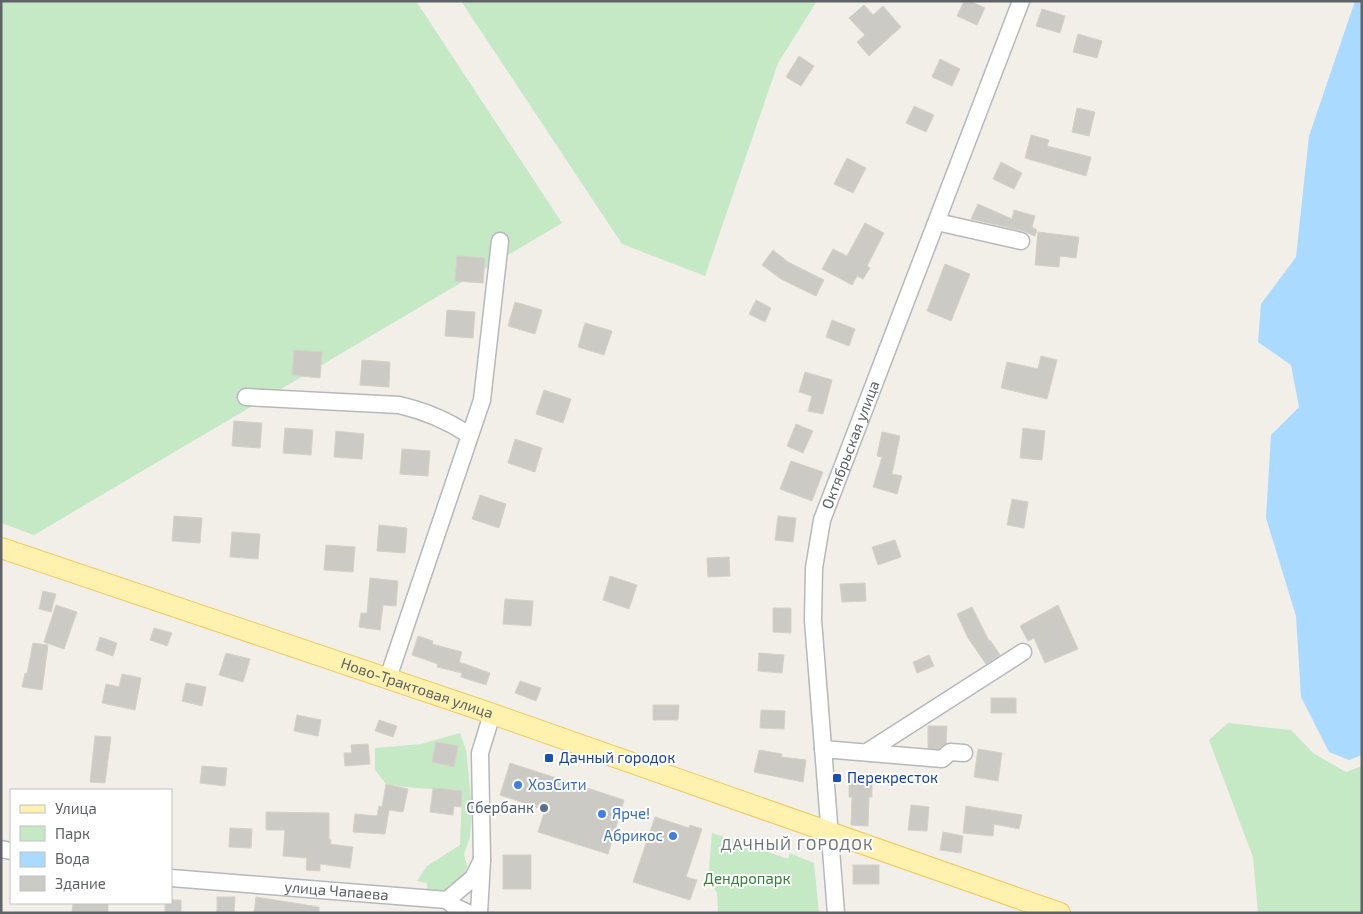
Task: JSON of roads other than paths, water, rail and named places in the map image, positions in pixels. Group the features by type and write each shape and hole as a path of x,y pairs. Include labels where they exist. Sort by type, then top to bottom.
{"main road":[{"name":"Ново-Трактовая улица","path":"1,548 388,678 831,831 1060,913"}],"street":[{"name":"Октябрьская улица","path":"836,913 813,620 814,568 822,520 1021,1"},
{"path":"937,222 1021,241"},
{"path":"388,678 482,400 500,241"},
{"path":"246,397 399,405 448,421 469,435"},
{"path":"867,752 1023,652"},
{"path":"479,913 482,860 480,753 492,714"},
{"path":"823,749 942,758 950,752 964,753"},
{"path":"468,913 455,907 447,900 473,878 482,860"},
{"name":"улица Чапаева","path":"172,878 447,900"}],"water":[{"path":"1355,1 1362,1 1362,755 1349,760 1329,752 1301,697 1296,616 1266,518 1271,435 1299,407 1291,365 1258,342 1261,304 1296,257 1309,136"}],"place":[{"name":"Дачный городок","path":"549,758"},
{"name":"Перекресток","path":"837,778"},
{"name":"ХозСити","path":"518,785"},
{"name":"Сбербанк","path":"544,808"},
{"name":"Ярче!","path":"602,814"},
{"name":"Абрикос","path":"673,836"}],"district":[{"name":"ДАЧНЫЙ ГОРОДОК","path":"797,844"}],"park label":[{"name":"Дендропарк","path":"747,879"}]}
